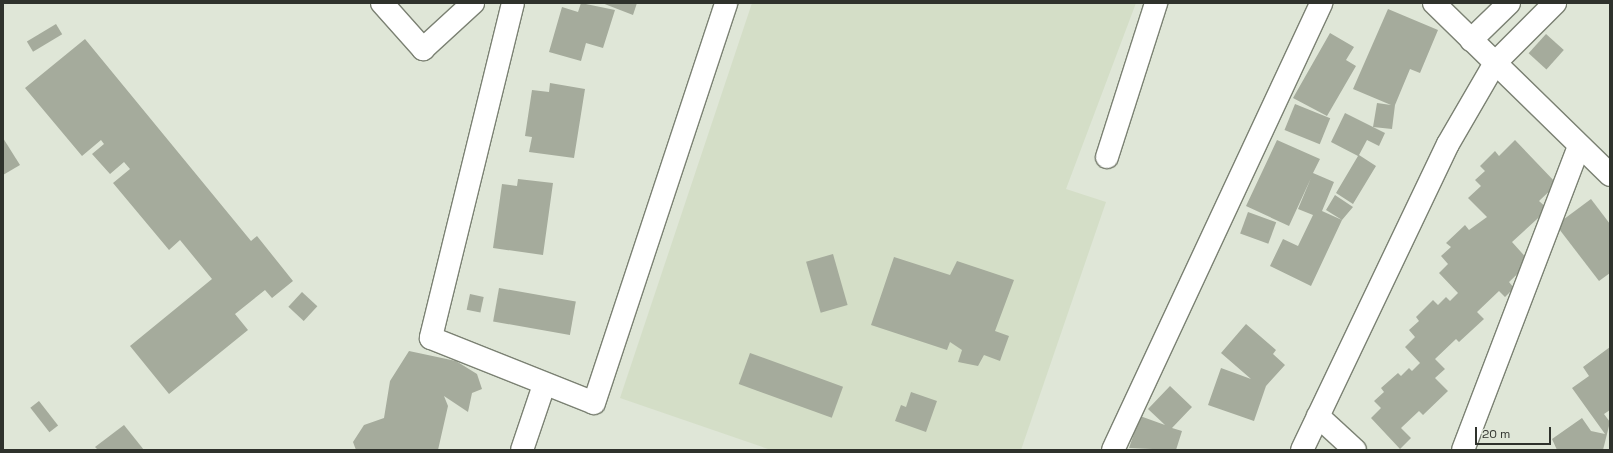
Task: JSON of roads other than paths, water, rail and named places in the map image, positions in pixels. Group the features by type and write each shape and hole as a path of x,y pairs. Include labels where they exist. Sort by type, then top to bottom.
{"street":[{"path":"382,3 423,50 473,3"},
{"path":"513,3 431,338 544,385 594,403 726,3"},
{"path":"1107,157 1156,3"},
{"path":"1113,450 1321,3"},
{"path":"1434,3 1610,176"},
{"path":"1471,40 1509,3"},
{"path":"1302,450 1448,144 1495,63 1555,3"},
{"path":"1464,450 1579,146"},
{"path":"522,450 544,385"},
{"path":"1318,416 1355,450"}]}
